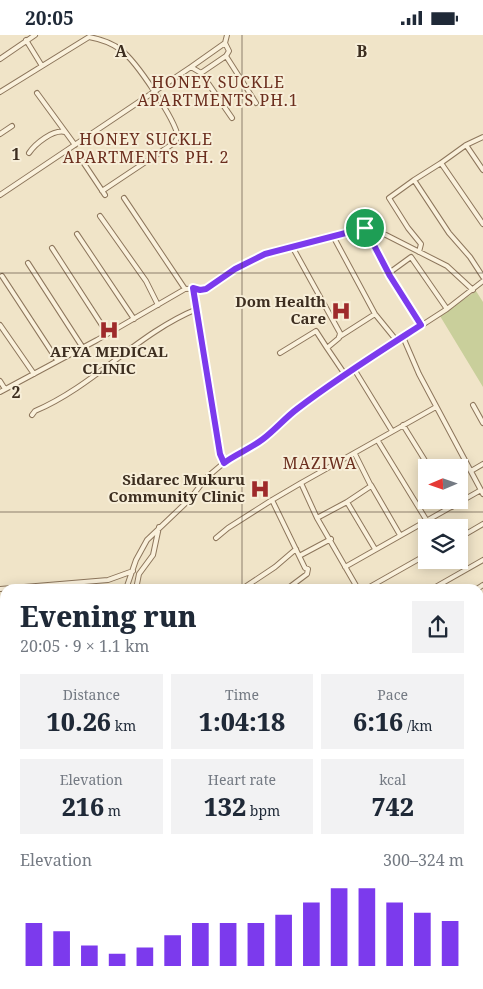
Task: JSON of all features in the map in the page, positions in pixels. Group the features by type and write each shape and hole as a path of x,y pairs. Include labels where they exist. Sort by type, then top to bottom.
{"street":[{"path":"0,59 35,35"},
{"path":"0,195 155,93 224,43 227,35"},
{"path":"0,92 90,36 123,51 155,93 176,130 176,140 102,191"},
{"path":"26,40 42,66"},
{"path":"200,73 226,57 229,51 224,43"},
{"path":"226,57 256,103"},
{"path":"191,67 200,73 232,118"},
{"path":"37,93 75,145"},
{"path":"0,134 12,126"},
{"path":"29,153 56,132 65,132"},
{"path":"419,252 421,244 408,228 389,198 466,145 483,137"},
{"path":"466,145 483,170"},
{"path":"79,156 105,195"},
{"path":"441,163 483,224"},
{"path":"128,584 140,551 159,527 190,499 206,478 232,457 252,447 280,426 294,411 354,369 447,309 473,290 483,279 470,257 446,229 414,180"},
{"path":"124,198 185,289"},
{"path":"100,216 146,281 158,305"},
{"path":"365,228 388,273 421,325"},
{"path":"0,392 83,348 185,289 206,289 249,261 265,254 365,228 386,235 453,270 473,290"},
{"path":"77,234 134,319"},
{"path":"333,236 375,314 397,341"},
{"path":"52,248 107,333"},
{"path":"293,248 340,333 338,338"},
{"path":"388,273 410,257 447,309"},
{"path":"28,263 83,348"},
{"path":"2,276 57,361"},
{"path":"193,288 204,366 220,454 224,463"},
{"path":"32,415 35,411 69,393 169,324 197,309"},
{"path":"327,348 338,338 375,314"},
{"path":"0,325 34,375"},
{"path":"280,353 316,331 346,376"},
{"path":"403,337 419,374 482,492 468,499"},
{"path":"354,369 392,431"},
{"path":"0,381 5,389"},
{"path":"473,405 483,423"},
{"path":"216,538 300,483 338,461 355,454 436,407"},
{"path":"403,425 424,459"},
{"path":"378,441 426,519"},
{"path":"355,454 400,535"},
{"path":"471,471 483,464"},
{"path":"300,483 317,518 331,539 355,584"},
{"path":"317,518 347,502 371,485"},
{"path":"272,500 308,569 308,573 294,584"},
{"path":"347,502 375,549"},
{"path":"431,519 448,509"},
{"path":"468,533 483,524"},
{"path":"345,567 418,526"},
{"path":"137,584 139,574 152,555 159,527"},
{"path":"301,555 331,539"},
{"path":"249,584 296,549"},
{"path":"375,584 418,560"},
{"path":"441,584 483,560"},
{"path":"60,584 108,580 134,571"}],"green space":[{"path":"476,291 483,302 483,387 440,316"}],"place":[{"name":"Dom Health Care","path":"341,311"},
{"name":"AFYA MEDICAL CLINIC","path":"109,330"},
{"name":"Sidarec Mukuru Community Clinic","path":"260,489"}],"district":[{"name":"HONEY SUCKLE APARTMENTS PH.1","path":"218,91"},
{"name":"HONEY SUCKLE APARTMENTS PH. 2","path":"146,148"},
{"name":"MAZIWA","path":"320,463"}],"route":[{"path":"365,228 390,276 421,325 294,411 280,426 252,447 224,463 220,454 207,383 193,288 206,289 235,269 265,254 310,244 365,228"}]}
